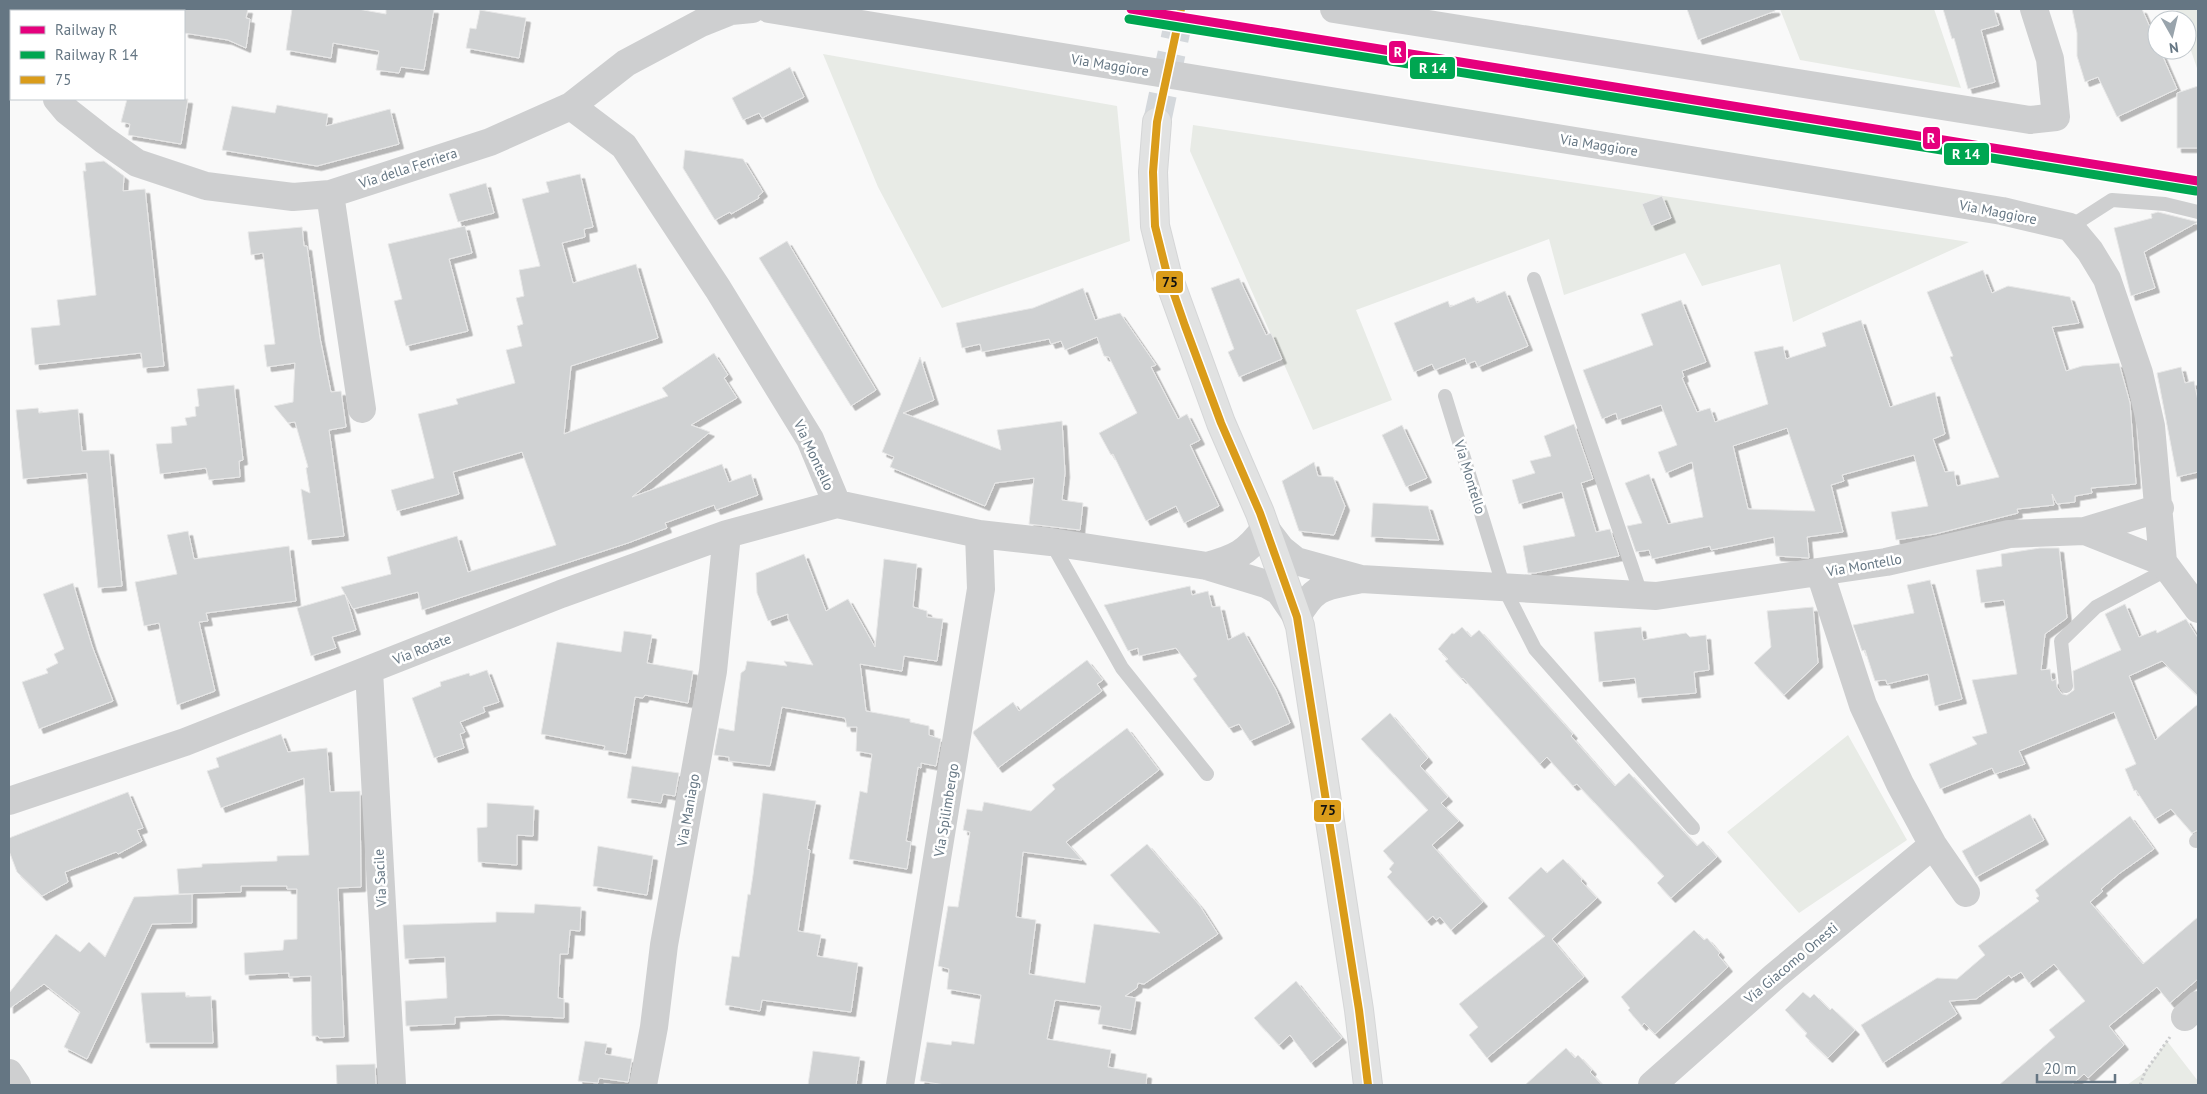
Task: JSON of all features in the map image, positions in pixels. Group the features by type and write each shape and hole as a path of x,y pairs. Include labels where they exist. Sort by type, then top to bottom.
{"street":[{"name":"Via della Ferriera","path":"59,100 67,111 137,163 206,186 293,197 330,194 490,142 571,106 626,63 701,23 731,12 752,9"},
{"name":"Via Maggiore","path":"769,9 2002,211 2070,227"},
{"path":"1334,9 2030,120 2056,117 2050,59 2034,9"},
{"name":"Via Montello","path":"571,106 624,146 718,289 810,439 837,504 979,534 1052,542 1207,566 1266,584 1279,591 1297,617"},
{"path":"1157,122 1153,172 1156,226 1166,274 1221,423 1265,528 1297,617 1360,1010 1368,1085"},
{"path":"330,194 362,410"},
{"path":"2070,227 2090,251 2107,279 2136,364 2151,426 2165,565 2198,609"},
{"name":"Via Rotate","path":"9,801 185,742 561,594 726,534 837,504"},
{"name":"Via Montello","path":"1361,579 1656,596 1886,562 2009,534 2085,531 2160,508"},
{"path":"1207,566 1234,559 1256,540 1265,528"},
{"path":"1265,528 1281,549 1296,562 1361,579"},
{"name":"Via Montello","path":"2085,531 2165,565"},
{"name":"Via Maniago","path":"643,1085 654,1027 666,935 713,671 726,534"},
{"name":"Via Spilimbergo","path":"900,1085 982,589 979,534"},
{"path":"1820,573 1863,705 1900,784 1933,845 1966,893"},
{"path":"1297,617 1307,599 1320,588 1361,579"},
{"name":"Via Sacile","path":"368,671 392,1085"},
{"name":"Via Giacomo Onesti","path":"1652,1085 1775,976 1933,845"},
{"path":"9,1073 17,1085"}],"lane":[{"path":"2070,227 2112,200 2165,204 2198,212"},
{"path":"1534,278 1641,594"},
{"name":"Via Montello","path":"1445,396 1504,588 1535,649 1693,828"},
{"path":"1052,542 1122,668 1206,774"},
{"path":"2066,686 2061,641 2096,608 2165,565"}],"path":[{"path":"2140,1085 2145,1072 2191,1011"}],"shaded area":[{"path":"1780,9 1934,9 1961,88 1800,60"},
{"path":"2198,9 2198,71 2194,60 2197,60 2197,10 2176,10"},
{"path":"823,54 1117,106 1130,241 942,308 878,187"},
{"path":"1193,125 1969,242 1793,322 1780,264 1702,286 1685,253 1564,295 1549,239 1356,310 1392,400 1313,430 1190,151"},
{"path":"1848,735 1907,840 1799,913 1727,832"},
{"path":"2167,1041 2198,1081 2198,1085 2127,1085 2145,1072"}],"building":[{"path":"248,9 246,18 250,19 246,48 228,40 185,33 184,10"},
{"path":"292,9 358,9 386,14 386,9 434,9 424,70 401,67 399,73 376,70 379,51 333,43 331,58 286,50"},
{"path":"1687,9 1775,9 1775,11 1698,40"},
{"path":"1943,9 1994,9 1999,25 1981,30 1995,82 1968,89 1954,38 1952,39"},
{"path":"2072,9 2142,9 2147,20 2147,60 2164,60 2177,89 2117,117 2098,77 2085,82 2077,56 2077,33"},
{"path":"480,10 526,18 519,58 466,48 470,28 476,29"},
{"path":"790,67 804,97 762,118 759,113 743,120 732,98"},
{"path":"2198,86 2198,148 2177,148 2177,93"},
{"path":"188,99 181,144 128,135 130,124 121,122 127,100"},
{"path":"277,105 328,114 326,126 390,109 399,144 317,166 222,150 232,106 275,113"},
{"path":"685,150 743,159 763,192 758,196 759,198 731,214 730,212 715,220 683,168"},
{"path":"104,161 124,176 123,191 145,189 164,366 143,368 141,353 35,365 31,328 60,325 57,300 96,295 83,171 86,171 85,163"},
{"path":"580,174 593,227 584,229 585,237 562,243 573,283 636,264 658,338 571,366 564,434 668,396 662,388 714,353 728,375 724,378 737,398 691,425 710,432 632,497 722,464 729,482 751,474 758,495 716,510 714,505 665,523 667,528 628,543 422,610 418,592 353,609 341,587 391,574 387,557 457,536 468,572 556,545 522,452 453,472 459,494 397,511 391,490 434,478 418,414 458,404 456,399 515,383 506,350 522,346 517,326 523,324 516,298 524,296 519,270 540,266 522,199 549,192 546,182"},
{"path":"486,183 494,213 458,222 449,194"},
{"path":"1662,196 1671,218 1651,226 1642,204"},
{"path":"2158,212 2198,222 2144,252 2155,288 2131,296 2114,228 2152,218 2151,214"},
{"path":"465,226 472,253 449,259 468,331 406,346 394,301 402,299 388,244"},
{"path":"302,227 304,246 307,246 320,338 331,392 341,391 346,427 329,430 344,536 308,540 301,489 310,493 306,468 308,467 295,422 288,423 274,406 293,402 295,363 267,367 264,345 275,344 263,253 251,255 248,232"},
{"path":"787,241 876,390 851,406 759,258"},
{"path":"1983,270 1992,293 2008,286 2070,297 2079,323 2052,327 2066,371 2082,366 2119,363 2130,403 2136,484 2091,488 2092,493 2075,496 2075,502 2057,504 2052,494 2054,505 2017,509 2018,513 1935,534 1896,540 1891,512 1928,506 1914,455 1842,475 1844,481 1831,485 1843,532 1807,537 1809,558 1776,556 1774,537 1711,550 1710,546 1652,559 1649,550 1636,552 1627,526 1642,523 1625,483 1649,474 1668,524 1703,517 1692,462 1666,473 1658,452 1677,445 1661,405 1618,420 1616,413 1602,419 1583,370 1653,345 1641,314 1681,300 1706,362 1682,371 1684,377 1682,378 1697,412 1710,408 1715,422 1768,404 1754,352 1783,346 1786,359 1826,346 1822,333 1861,320 1890,407 1935,392 1945,434 1933,439 1945,472 1954,471 1957,486 1999,477 1950,357 1953,356 1927,292","holes":["1787,428 1815,511 1748,509 1733,446"]},
{"path":"1239,278 1266,335 1271,333 1282,359 1239,377 1228,352 1234,349 1211,288"},
{"path":"1083,288 1095,320 1120,313 1156,365 1151,367 1178,419 1187,414 1200,440 1190,445 1219,506 1184,523 1176,506 1146,521 1113,454 1111,455 1099,433 1137,413 1109,357 1104,356 1097,337 1065,350 1061,341 1051,344 1049,339 982,352 980,344 962,348 956,323 1033,308"},
{"path":"1505,291 1528,346 1478,367 1475,361 1467,364 1465,358 1435,370 1432,364 1414,372 1394,323 1448,301 1450,307 1474,297 1477,303"},
{"path":"920,357 934,400 903,413 1001,450 997,430 1062,421 1065,473 1062,500 1083,503 1080,530 1029,524 1034,478 995,483 985,506 890,467 894,457 882,452"},
{"path":"2181,367 2185,383 2194,381 2198,401 2198,472 2177,477 2157,373"},
{"path":"234,385 243,460 239,461 240,477 209,480 206,468 160,474 156,444 172,443 171,427 187,425 185,418 196,416 195,407 199,406 197,389"},
{"path":"38,408 39,413 78,409 82,451 109,450 122,586 98,588 87,473 23,479 16,410"},
{"path":"1574,424 1593,479 1581,483 1596,532 1610,529 1619,556 1528,573 1523,546 1575,536 1562,492 1519,504 1512,480 1535,473 1530,461 1551,456 1544,436"},
{"path":"1402,425 1427,478 1406,487 1382,435"},
{"path":"1314,462 1318,476 1333,477 1345,506 1334,535 1299,531 1282,481"},
{"path":"1373,503 1428,506 1439,540 1371,537"},
{"path":"188,531 194,559 289,546 296,601 206,613 208,621 199,622 215,691 177,705 159,623 144,626 135,582 177,574 167,535"},
{"path":"2040,548 2059,548 2067,618 2045,634 2041,670 2050,669 2052,681 2056,679 2057,687 2062,694 2067,695 2074,690 2073,671 2121,650 2105,614 2125,604 2139,637 2156,630 2157,633 2186,619 2198,638 2198,696 2162,661 2129,676 2155,740 2198,704 2198,830 2192,833 2171,809 2155,819 2136,790 2134,791 2125,769 2136,764 2114,712 2019,751 2025,764 1995,774 1992,768 1940,789 1929,764 1977,744 1972,737 1987,733 1972,680 2017,674 2004,600 1981,603 1976,570 2002,566 2001,554"},
{"path":"804,554 826,611 848,599 875,647 884,559 917,564 913,607 927,611 927,617 943,619 937,661 904,656 902,671 860,664 866,711 910,719 910,722 929,726 929,735 941,739 936,766 921,763 921,768 918,767 906,841 911,842 907,869 849,859 860,791 867,793 872,754 856,751 857,727 847,727 845,718 782,707 770,766 729,761 729,757 714,755 719,728 734,731 741,673 745,670 747,661 787,666 784,661 813,665 788,618 788,614 768,621 757,593 756,573"},
{"path":"1930,580 1962,699 1935,706 1928,674 1887,684 1886,680 1875,681 1865,650 1862,651 1853,625 1914,613 1907,585"},
{"path":"73,583 92,646 113,701 39,729 22,682 48,673 46,669 58,663 54,654 64,649 43,594"},
{"path":"1190,586 1192,595 1208,591 1212,607 1220,606 1228,640 1244,632 1276,690 1290,723 1250,741 1239,724 1229,728 1193,679 1197,676 1176,648 1139,656 1138,648 1128,651 1104,605"},
{"path":"345,594 356,630 332,637 336,648 311,656 297,608"},
{"path":"1813,607 1818,663 1784,695 1754,663 1771,647 1767,611"},
{"path":"1462,627 1471,637 1479,630 1573,734 1571,736 1615,786 1629,773 1697,846 1703,841 1717,857 1671,898 1657,883 1664,876 1577,784 1573,786 1547,757 1540,764 1463,678 1445,661 1448,659 1438,649 1452,633 1454,634"},
{"path":"1641,627 1643,640 1686,633 1690,637 1706,635 1709,670 1694,672 1696,693 1638,698 1635,678 1599,682 1594,632"},
{"path":"624,631 652,635 647,663 693,671 688,703 645,695 643,698 635,697 626,754 604,750 605,746 541,734 557,642 621,652"},
{"path":"1087,660 1103,680 1097,684 1102,691 998,768 973,733 974,731 1013,702 1019,711"},
{"path":"487,670 499,702 483,707 485,712 460,722 465,732 460,734 464,748 434,758 412,698 441,686 440,682 469,673 470,676"},
{"path":"1390,713 1428,758 1420,766 1448,797 1441,803 1459,821 1432,845 1483,902 1451,930 1440,917 1436,920 1433,916 1427,921 1387,877 1392,872 1389,869 1394,863 1383,851 1428,810 1361,739"},
{"path":"1127,728 1159,770 1066,842 1082,860 1023,852 1016,917 1036,920 1029,974 1085,983 1094,924 1160,933 1110,875 1147,844 1200,906 1218,934 1144,984 1138,983 1137,988 1125,996 1136,998 1131,1030 1098,1024 1101,1006 1055,1000 1047,1039 1111,1050 1108,1067 1147,1074 1146,1085 945,1085 920,1081 927,1042 951,1045 952,1041 974,1044 981,995 947,989 949,969 938,966 948,906 958,907 970,832 963,830 967,809 982,811 984,802 1031,811 1055,789 1052,785"},
{"path":"281,734 288,752 327,748 330,792 360,791 361,887 338,888 344,1037 319,1038 318,1036 312,1036 311,976 289,977 289,973 245,975 244,953 283,950 284,940 297,939 297,889 287,889 287,886 241,886 241,892 179,894 177,869 202,867 202,864 277,861 277,856 309,855 304,778 221,808 207,771 219,767 216,758"},
{"path":"632,766 679,773 675,796 663,794 661,803 627,798"},
{"path":"128,792 143,828 137,830 142,841 118,854 116,852 65,872 68,882 42,896 17,872 9,851 9,838"},
{"path":"763,793 816,801 807,849 810,850 798,931 821,935 817,956 858,963 851,1012 762,1000 760,1011 725,1005 732,956 739,957 748,894 750,895 753,875"},
{"path":"487,803 534,806 533,836 517,835 517,865 478,862 477,828 487,827"},
{"path":"2030,814 2044,840 1976,877 1962,851"},
{"path":"2130,816 2154,849 2120,873 2101,889 2103,891 2090,902 2143,964 2198,917 2198,979 2170,1003 2157,987 2109,1026 2124,1045 2088,1078 2084,1074 2071,1085 1999,1085 2055,1037 2049,1030 2085,1001 2054,964 2029,983 2021,972 2011,978 2009,975 1976,999 1949,1001 1957,1014 1883,1063 1861,1025 1937,978 1957,979 1985,955 1978,946 2039,901 2036,898 2039,896 2035,890"},
{"path":"598,846 653,856 647,895 593,886"},
{"path":"1563,859 1597,898 1552,939 1584,977 1487,1058 1469,1035 1478,1027 1459,1004 1545,936 1508,898 1541,867 1547,873"},
{"path":"192,894 192,923 152,924 87,1059 64,1047 80,1012 44,984 9,1009 9,993 56,934 80,952 89,942 105,957 134,897"},
{"path":"535,904 581,907 580,931 570,930 568,954 560,954 558,998 564,999 564,1018 498,1015 455,1017 455,1024 406,1026 405,1001 447,998 445,957 405,959 403,925 496,922 496,912 534,913"},
{"path":"1694,930 1704,940 1707,938 1720,953 1718,955 1728,967 1655,1034 1644,1023 1642,1026 1628,1010 1630,1008 1621,997"},
{"path":"1296,981 1342,1038 1311,1063 1290,1035 1279,1045 1254,1018"},
{"path":"185,992 186,997 211,996 213,1043 146,1043 141,993"},
{"path":"1803,992 1810,998 1814,994 1855,1030 1828,1058 1805,1036 1807,1033 1785,1010"},
{"path":"585,1041 607,1044 605,1054 632,1059 628,1082 599,1078 598,1083 578,1081"},
{"path":"1566,1048 1575,1058 1578,1055 1592,1070 1590,1072 1602,1085 1525,1085"},
{"path":"813,1051 860,1057 856,1085 808,1085"},
{"path":"375,1064 376,1085 337,1085 336,1065"}],"tunnel":[{"path":"1157,122 1181,9"}],"rail line":[{"name":"R","path":"1131,9 2198,181"}],"transit line":[{"name":"75","path":"1181,9 1157,122 1153,172 1155,226 1167,274 1185,326 1221,423 1260,513 1297,617 1359,1010 1368,1085"},
{"path":"1129,19 2196,191"}]}
